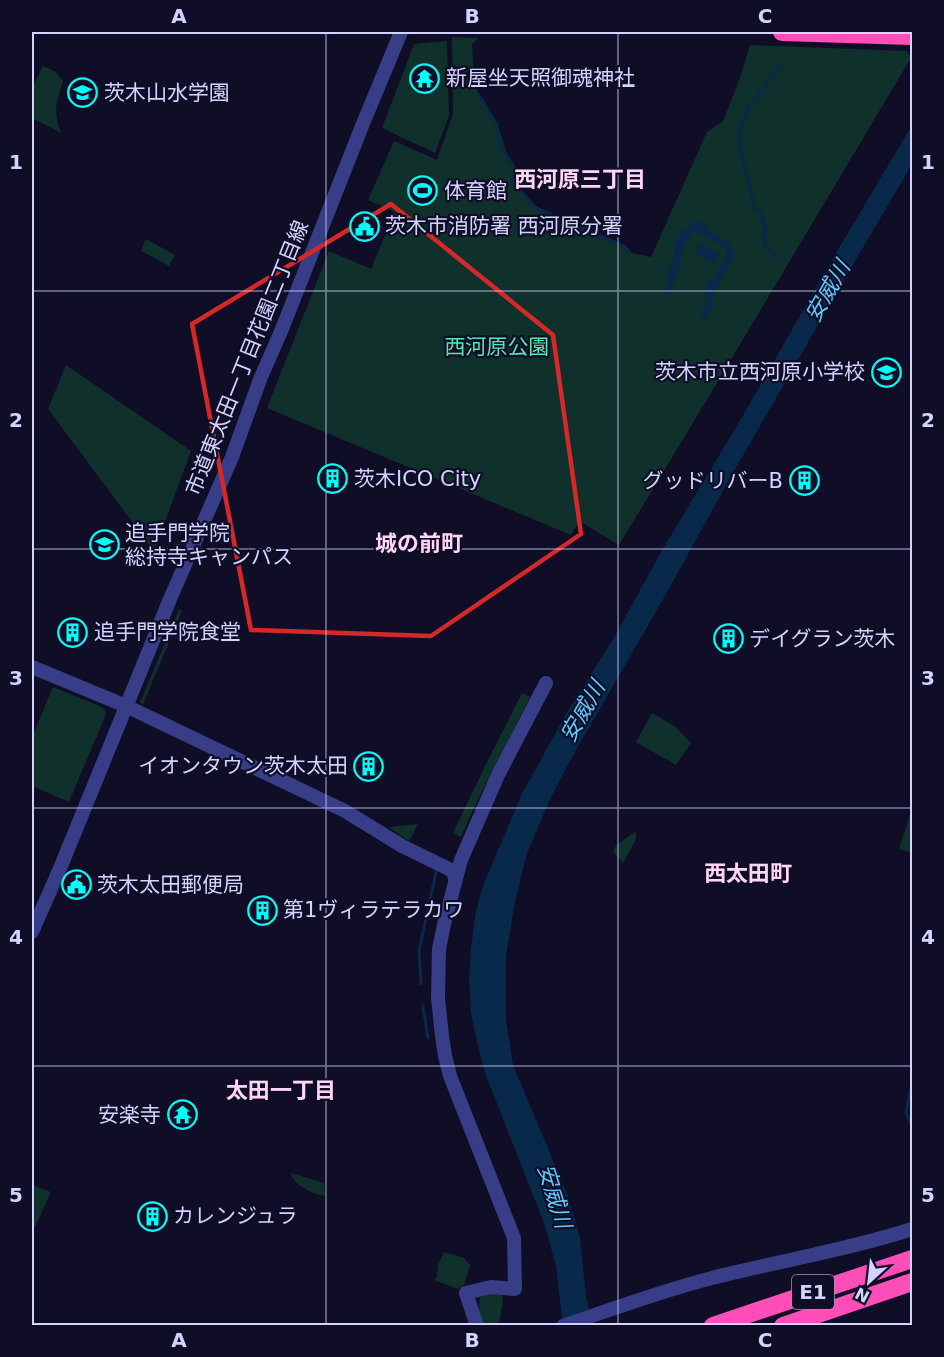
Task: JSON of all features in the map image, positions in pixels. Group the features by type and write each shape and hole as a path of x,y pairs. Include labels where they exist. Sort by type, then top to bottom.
{"highway":[{"path":"782,32 912,36"},
{"name":"E1","path":"713,1326 912,1259"},
{"name":"E1","path":"783,1326 912,1282"}],"street":[{"name":"市道東太田一丁目花園二丁目線","path":"33,927 61,866 170,599 232,457 261,377 401,32"},
{"path":"32,667 126,706 345,811 402,846 449,869 454,873 455,879"},
{"path":"477,1326 466,1293 491,1287 515,1289 514,1238 450,1076 442,1036 438,998 439,949 461,860 498,775 546,683"},
{"path":"563,1326 668,1290 874,1241 912,1229"}],"highlighted area":[{"path":"391,204 553,335 581,534 431,636 251,630 192,324"}],"green space":[{"name":"西河原公園","path":"452,37 478,38 472,45 474,84 478,95 498,125 506,152 517,169 514,182 538,208 626,246 632,253 651,257 707,132 723,121 750,45 907,51 911,58 619,545 579,521 571,535 267,408 329,251 371,269 395,212 368,200 394,141 437,160 453,114"},
{"name":"新屋坐天照御魂神社","path":"447,41 449,116 435,153 382,128 414,44"},
{"path":"43,66 56,72 63,81 56,107 61,133 32,118 32,88"},
{"path":"146,239 175,255 169,266 141,251"},
{"path":"66,365 191,451 154,551 48,409"},
{"path":"179,609 182,611 143,704 140,703"},
{"path":"53,687 104,708 106,714 69,802 32,786 32,737"},
{"path":"522,693 530,697 461,837 453,833"},
{"path":"652,713 676,727 691,743 676,765 636,742"},
{"path":"910,815 912,817 912,853 899,849"},
{"path":"418,824 409,841 389,827"},
{"path":"636,831 636,839 623,863 613,852 616,845"},
{"path":"291,1173 324,1183 325,1196 299,1185"},
{"path":"32,1185 51,1192 35,1227 32,1226"},
{"path":"444,1252 464,1258 470,1265 464,1285 458,1289 434,1280"},
{"path":"486,1292 502,1294 499,1325 484,1325 479,1303"}],"water":[{"name":"安威川","path":"912,125 912,164 572,757 550,799 526,856 506,956 506,1020 513,1065 568,1196 580,1239 586,1296 592,1325 563,1326 556,1266 544,1223 485,1073 471,1012 469,979 471,949 476,911 484,883 522,794 566,714 615,636 661,552"},
{"path":"701,221 711,232 732,247 734,256 713,293 712,306 706,318 700,315 705,305 705,289 709,281 715,277 727,255 725,247 697,232 691,233 669,295 663,292 674,258 673,243 693,222"},
{"path":"701,243 719,253 713,264 695,254"}],"waterway":[{"path":"771,78 780,66"},
{"path":"768,82 749,107 740,132 740,150 755,209 761,212 766,232 763,238 766,248 778,257"},
{"path":"479,95 497,125 502,150 516,170 511,181 536,208 624,246 628,253"},
{"path":"421,984 419,951 436,872"},
{"path":"423,1006 428,1038"},
{"path":"912,1083 906,1113 912,1125"}],"place":[{"name":"新屋坐天照御魂神社","path":"425,78"},
{"name":"茨木山水学園","path":"83,93"},
{"name":"体育館","path":"423,191"},
{"name":"茨木市消防署 西河原分署","path":"364,226"},
{"name":"茨木市立西河原小学校","path":"886,372"},
{"name":"茨木ICO City","path":"333,479"},
{"name":"グッドリバーB","path":"804,481"},
{"name":"追手門学院 総持寺キャンパス","path":"104,545"},
{"name":"追手門学院食堂","path":"73,632"},
{"name":"デイグラン茨木","path":"728,639"},
{"name":"イオンタウン茨木太田","path":"369,766"},
{"name":"茨木太田郵便局","path":"76,885"},
{"name":"第1ヴィラテラカワ","path":"262,910"},
{"name":"安楽寺","path":"182,1115"},
{"name":"カレンジュラ","path":"152,1216"}],"district":[{"name":"西河原三丁目","path":"580,179"},
{"name":"城の前町","path":"419,543"},
{"name":"西太田町","path":"748,873"},
{"name":"太田一丁目","path":"281,1090"}]}
